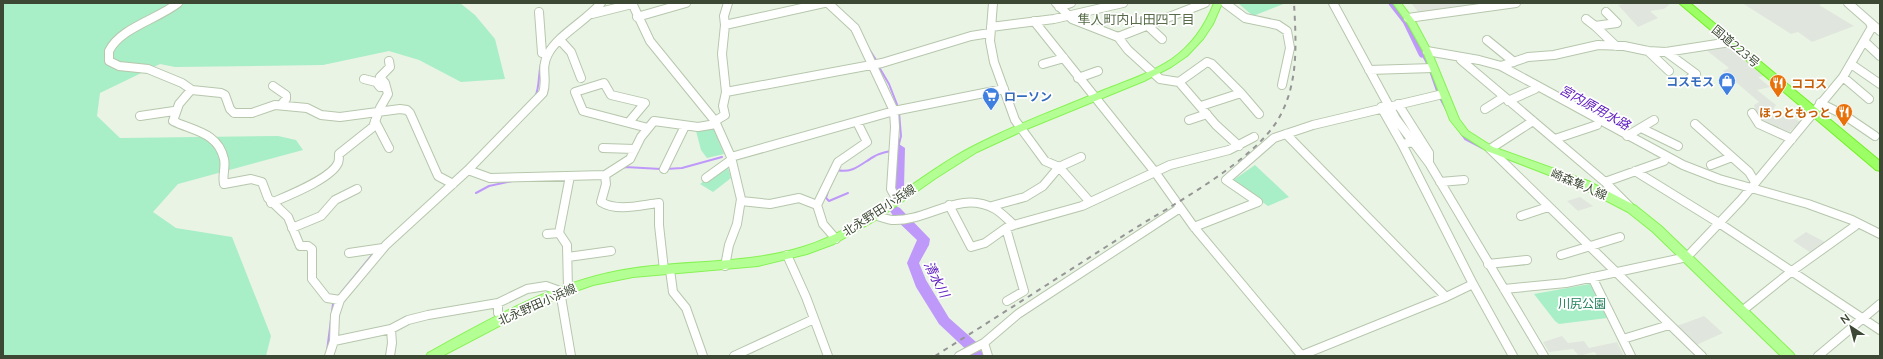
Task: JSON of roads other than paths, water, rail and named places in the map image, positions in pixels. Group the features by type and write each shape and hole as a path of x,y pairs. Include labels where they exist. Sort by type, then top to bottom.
{"highway":[{"name":"国道223号","path":"1684,3 1730,42 1817,107 1880,167"}],"main road":[{"name":"北永野田小浜線","path":"432,356 503,318 564,290 618,275 750,263 787,255 836,239 874,216 960,157 1021,129 1153,73 1184,55 1196,44 1207,27 1218,3"},
{"name":"崎森隼人線","path":"1397,3 1408,18 1428,54 1443,94 1455,120 1465,133 1490,149 1584,184 1632,209 1687,257 1789,356"}],"street":[{"path":"178,3 168,12 124,35 108,52 108,59 111,63 120,66 145,68 182,83 191,90 219,92 225,95 230,110 234,113 252,113 275,105 307,108 321,115 340,117 400,109 407,110 410,113 438,176 453,184"},
{"path":"329,356 334,341 335,314 340,300 383,248 514,126 543,93 546,85 543,69 548,54 560,40 592,14 601,3"},
{"path":"637,17 677,4 686,3"},
{"path":"468,170 490,178 570,176 606,177 630,160 641,137 654,121 662,120 684,126 700,128 715,123 725,115 723,106 726,92 722,54 725,25 724,16 728,3"},
{"path":"725,25 824,3"},
{"path":"828,3 855,28 872,64 897,110 891,188 897,200"},
{"path":"993,3 990,30 994,62 1015,120 1044,160 1059,167 1090,202"},
{"path":"1057,5 1071,3"},
{"path":"726,92 882,63 990,30 1123,3"},
{"path":"1118,37 1205,3"},
{"path":"1225,3 1246,19 1277,25 1287,31 1290,45 1282,85"},
{"path":"1333,3 1369,70 1402,144 1473,284 1513,356"},
{"path":"1408,18 1516,3"},
{"path":"1848,3 1880,31"},
{"path":"592,14 632,4 650,41 715,123 731,159 739,187 741,201 737,224 729,245 725,266"},
{"path":"1057,5 1072,19 1099,31 1118,37 1128,50 1160,79 1179,82 1207,114 1239,146"},
{"path":"539,12 542,53 548,54"},
{"path":"1595,26 1618,23 1606,12"},
{"path":"1586,19 1616,46"},
{"path":"1034,21 1078,78 1096,97 1155,172 1194,227 1301,356 1446,297 1473,284"},
{"path":"1870,23 1880,21"},
{"path":"1135,22 1162,39"},
{"path":"1504,289 1566,283 1687,257 1719,224 1843,77 1872,27 1870,23"},
{"path":"560,40 571,52 581,78"},
{"path":"1487,40 1514,62"},
{"path":"1501,66 1532,56 1554,55 1598,45 1624,46 1648,51 1666,52 1730,42"},
{"path":"1864,42 1880,56"},
{"path":"1648,51 1669,71"},
{"path":"1666,52 1696,74 1689,79"},
{"path":"1428,54 1497,69 1664,161 1708,179 1751,187 1827,214 1880,238"},
{"path":"1428,54 1479,60 1501,66 1688,168 1719,179 1815,206 1852,220 1880,234"},
{"path":"1043,64 1064,58"},
{"path":"1461,60 1606,182 1632,209"},
{"path":"271,203 304,189 332,170 338,163 339,154 373,127 378,112 388,94 385,83 380,77 390,67 388,61"},
{"path":"1179,82 1207,62 1212,64 1241,93 1259,114"},
{"path":"1851,64 1880,84"},
{"path":"1369,70 1433,68"},
{"path":"1078,78 1098,71"},
{"path":"1843,77 1870,99"},
{"path":"364,79 376,82 380,87 386,88"},
{"path":"629,122 645,103 610,95 604,83 574,92 582,111 648,128"},
{"path":"273,86 286,95 286,99 281,105"},
{"path":"706,178 731,159 897,110 1004,89"},
{"path":"1485,109 1506,99 1535,89"},
{"path":"191,90 181,99 174,111 173,121 183,128 200,130 209,134 224,159 221,176 224,184 251,179 262,182 266,197 271,203 287,215 300,246 308,246 312,249 312,279 327,298 340,300"},
{"path":"1201,106 1241,93"},
{"path":"1194,227 1258,202 1226,180 1274,138 1313,125 1443,94"},
{"path":"1398,104 1429,153 1429,163"},
{"path":"1385,107 1429,163 1544,356"},
{"path":"1817,107 1844,115 1875,136"},
{"path":"140,116 174,111"},
{"path":"1752,113 1759,124 1792,139"},
{"path":"1189,120 1207,114"},
{"path":"1627,136 1654,120"},
{"path":"376,121 390,148"},
{"path":"1533,121 1490,149 1614,272 1702,356"},
{"path":"836,239 823,224 817,205 838,162 867,142 857,122"},
{"path":"1695,124 1749,172 1751,187"},
{"path":"1555,139 1597,125"},
{"path":"664,169 684,126"},
{"path":"1641,128 1678,146"},
{"path":"1286,134 1446,297"},
{"path":"949,205 971,247 985,243 1010,226 1082,206 1170,165 1239,146 1254,137"},
{"path":"1402,144 1413,142"},
{"path":"603,148 635,149"},
{"path":"992,206 1025,197 1043,186 1059,167 1081,157"},
{"path":"1710,165 1732,157"},
{"path":"1606,182 1664,161"},
{"path":"1635,172 1792,271 1880,330"},
{"path":"570,176 559,234 567,245 568,257 564,290 571,356"},
{"path":"606,177 601,197 601,202 604,205 613,208 659,203 659,225 667,270 673,292 686,308 704,356"},
{"path":"1440,182 1464,180"},
{"path":"292,228 321,216 335,200 357,189"},
{"path":"741,201 758,204 770,204 799,198 817,205"},
{"path":"874,216 882,219 896,220 949,205 970,202 992,206 1003,213 1010,226 1024,291 1008,301"},
{"path":"1521,216 1548,207"},
{"path":"959,356 977,346 1018,314 1083,270 1180,208"},
{"path":"1742,311 1792,271 1855,226"},
{"path":"547,234 559,234"},
{"path":"1561,255 1620,237"},
{"path":"348,253 374,248 383,248"},
{"path":"568,257 611,251"},
{"path":"787,255 828,356"},
{"path":"1488,264 1527,260"},
{"path":"1592,277 1631,356"},
{"path":"334,341 391,329 408,320 428,314 498,303 527,290 546,286 564,290"},
{"path":"498,303 498,313 503,318"},
{"path":"1818,356 1880,304"},
{"path":"734,356 814,319"},
{"path":"1623,339 1669,325"},
{"path":"390,356 392,343 391,329"},
{"path":"977,346 988,356"}],"waterway":[{"name":"宮内原用水路","path":"1392,3 1406,21 1422,54"},
{"path":"869,49 876,60"},
{"path":"1422,54 1428,65"},
{"path":"535,97 543,58"},
{"path":"879,67 889,84 898,107"},
{"path":"1430,71 1437,91"},
{"path":"1440,98 1447,111"},
{"path":"898,148 901,136 899,112"},
{"path":"1455,125 1465,139 1488,151"},
{"name":"清水川","path":"898,187 899,148"},
{"path":"837,170 843,171 853,169 877,155 891,151"},
{"path":"666,169 682,168 722,157"},
{"path":"1503,157 1520,163"},
{"path":"620,169 625,167 661,169"},
{"path":"476,193 489,186 512,181"},
{"path":"829,188 826,198 829,201 848,193"},
{"name":"清水川","path":"896,211 899,216 924,239 923,245 913,263 921,283 941,313 945,322 957,335 979,353 980,356"},
{"path":"341,293 372,255"},
{"path":"327,351 333,304"}],"railway":[{"path":"935,356 1129,232 1190,195 1253,149 1269,133 1280,116 1290,89 1295,61 1294,3"}],"place":[{"name":"コスモス","path":"1727,96"},
{"name":"ココス","path":"1778,98"},
{"name":"ローソン","path":"991,111"},
{"name":"ほっともっと","path":"1844,127"}],"district":[{"name":"隼人町内山田四丁目","path":"1136,19"}],"park label":[{"name":"川尻公園","path":"1582,303"}]}
